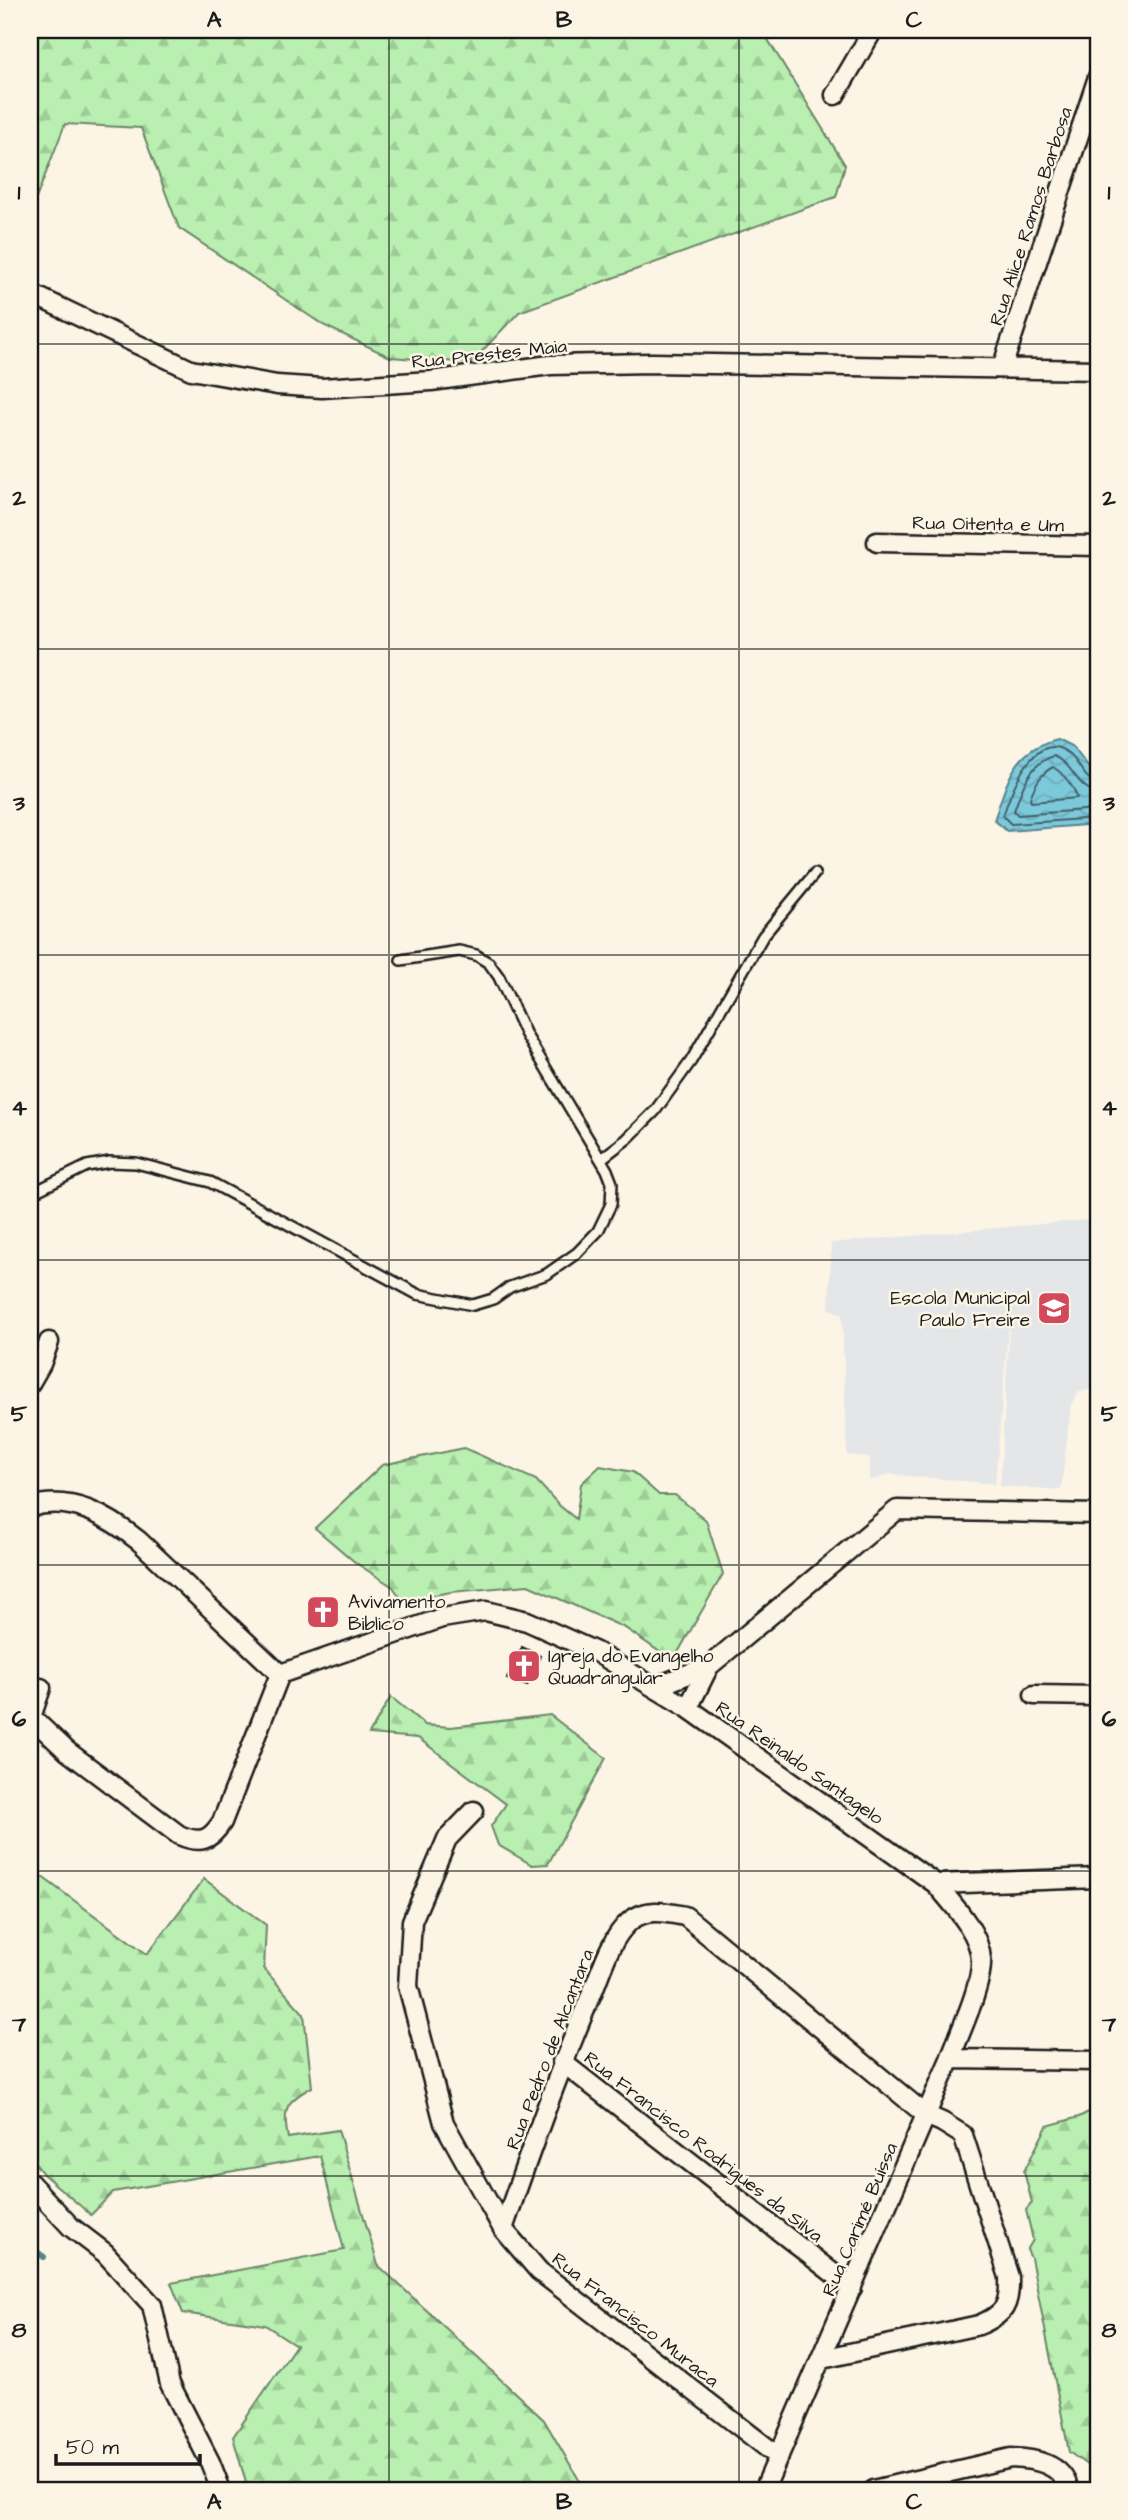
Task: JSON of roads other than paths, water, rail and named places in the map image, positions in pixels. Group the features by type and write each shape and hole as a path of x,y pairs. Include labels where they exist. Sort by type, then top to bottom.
{"street":[{"path":"835,95 873,30"},
{"name":"Rua Alice Ramos Barbosa","path":"1002,368 1098,78"},
{"name":"Rua Prestes Maia","path":"30,294 191,370 322,388 432,381 550,365 652,363 1098,370"},
{"name":"Rua Oitenta e Um","path":"877,542 1098,546"},
{"path":"30,1383 49,1342"},
{"path":"30,1507 65,1504 90,1510 115,1522 139,1541 280,1674 222,1822 207,1840 198,1841 179,1835 66,1751 31,1717 41,1688"},
{"path":"655,1687 709,1667 897,1510 1098,1514"},
{"name":"Rua Reinaldo Santagelo","path":"280,1674 442,1618 486,1611 527,1621 596,1651 688,1707 936,1884 966,1922 977,1944 981,1960"},
{"path":"688,1707 709,1667"},
{"path":"1034,1695 1098,1696"},
{"name":"Rua Francisco Muraca","path":"474,1811 447,1839 412,1921 408,1986 444,2123 503,2229 538,2271 779,2457"},
{"path":"936,1884 1098,1878"},
{"name":"Rua Pedro de Alcantara","path":"503,2229 562,2062 613,1943 629,1921 647,1912 685,1916 926,2115 963,2135 1009,2277 1005,2308 996,2318 979,2325 822,2359"},
{"name":"Rua Carimé Buíssa","path":"764,2490 950,2059 976,1987 981,1960"},
{"path":"950,2059 1098,2061"},
{"name":"Rua Francisco Rodrigues da Silva","path":"562,2062 852,2288"},
{"path":"30,2183 71,2227 105,2253 152,2305 170,2384 210,2462 221,2490"},
{"path":"873,2490 1011,2458 1033,2459 1054,2467 1067,2483 1069,2490"}],"lane":[{"path":"601,1159 627,1139 655,1111 691,1061 763,936 815,873"},
{"path":"30,1194 87,1166 110,1162 136,1163 210,1182 417,1294 473,1305 493,1299 510,1287 547,1274 577,1253 598,1231 611,1204 612,1183 601,1159 526,1035 499,977 489,963 476,955 459,951 401,960"}],"water":[{"path":"1057,739 1073,747 1098,780 1098,824 1007,831 994,820 1008,780 1021,759 1042,744"}],"waterway":[{"path":"30,2247 44,2257"}],"place":[{"name":"Escola Municipal Paulo Freire","path":"1054,1308"},
{"name":"Avivamento Biblico","path":"323,1612"},
{"name":"Igreja do Evangelho Quadrangular","path":"524,1666"}]}
